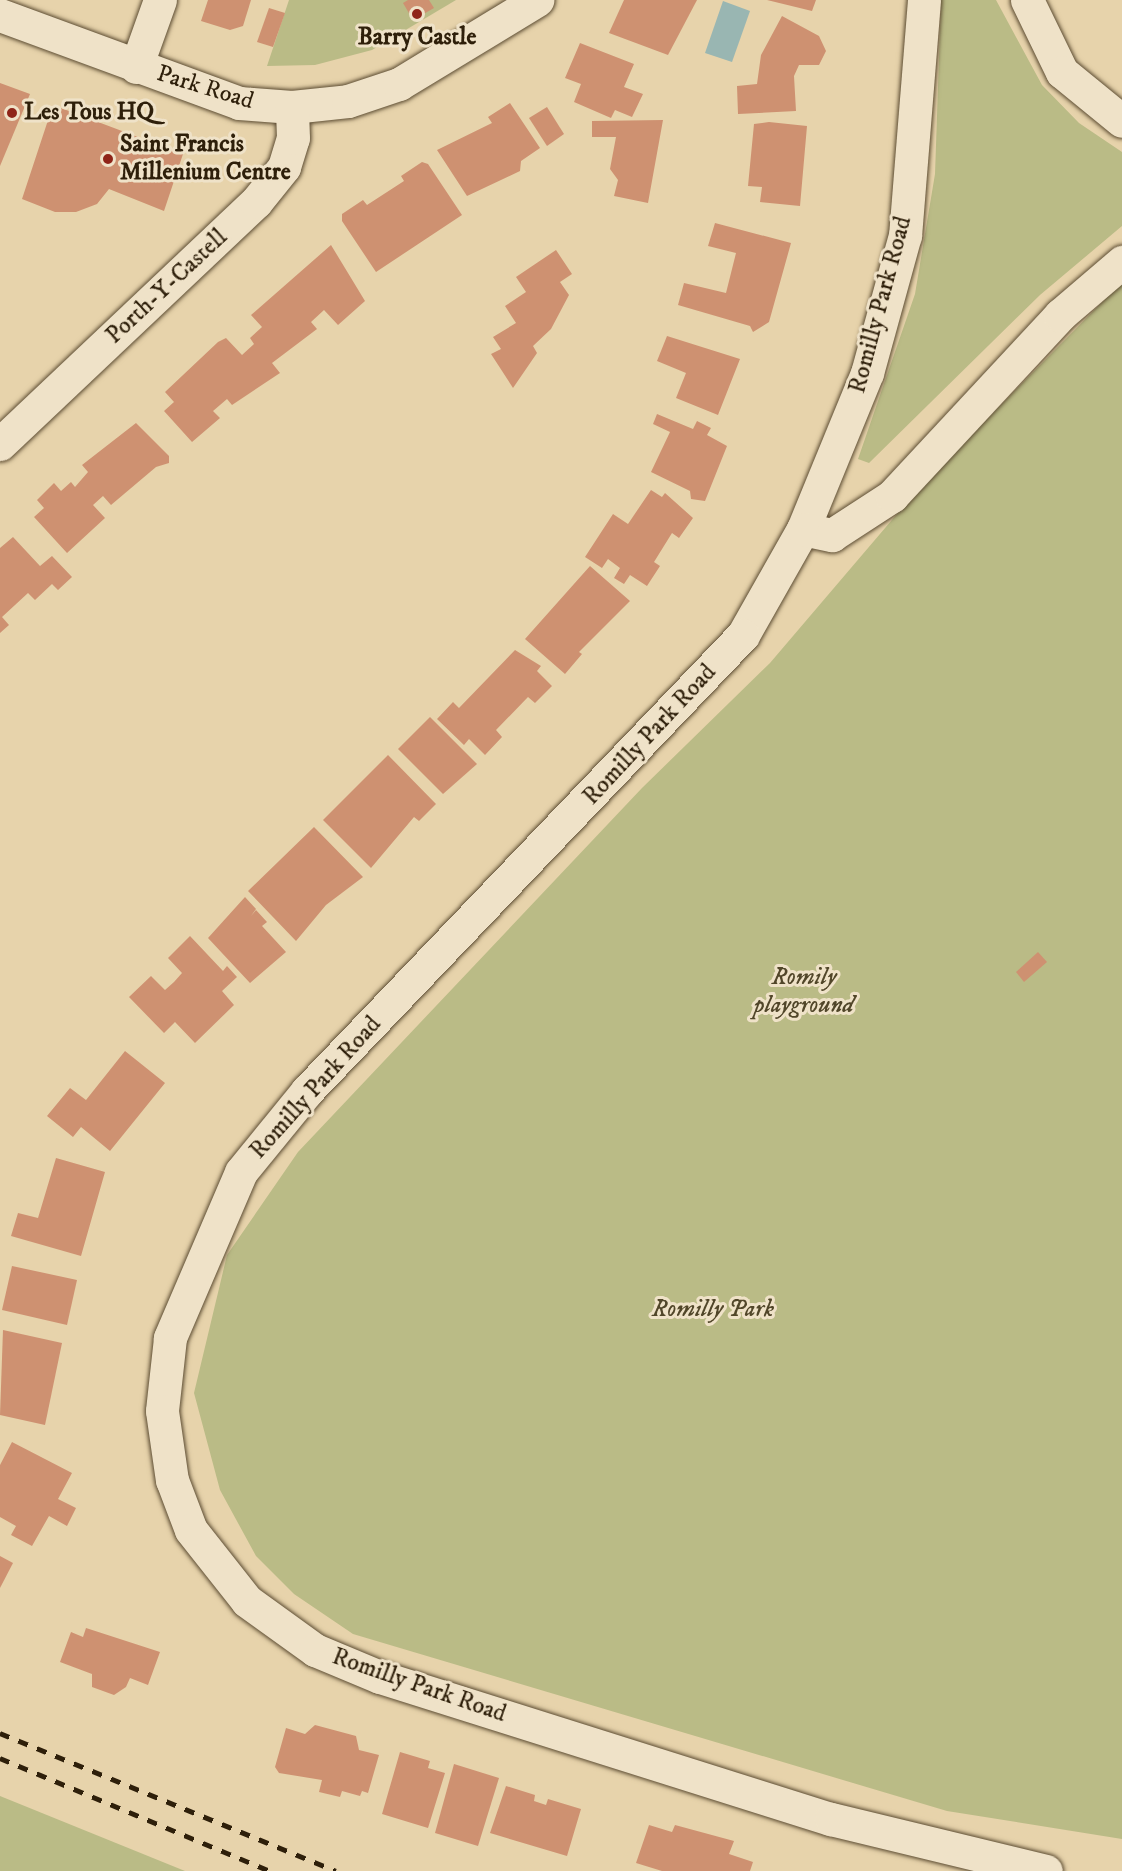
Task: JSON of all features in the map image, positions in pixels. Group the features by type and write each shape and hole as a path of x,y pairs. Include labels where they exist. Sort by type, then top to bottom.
{"street":[{"path":"136,67 160,0"},
{"name":"Park Road","path":"0,15 136,67 239,103 292,107 348,101 399,84 537,0"},
{"name":"Romilly Park Road","path":"924,0 905,235 867,373 803,529 743,635 307,1091 241,1172 170,1338 162,1411 171,1480 191,1530 247,1601 315,1650 380,1677 831,1820 1046,1871"},
{"path":"1027,0 1062,72 1122,121"},
{"name":"Porth-Y-Castell","path":"0,444 256,202 285,167 293,138 292,107"},
{"path":"803,529 832,536 892,496 1060,315 1122,262"}],"green space":[{"path":"289,0 456,0 372,50 315,65 267,66"},
{"path":"941,0 996,0 1042,85 1079,123 1122,152 1122,226 1040,295 869,463 858,459 915,294 935,174"},
{"name":"Romilly Park","path":"1122,282 1122,1839 947,1811 353,1634 294,1594 256,1556 220,1490 194,1393 227,1255 298,1152 642,788 770,663 920,487"},
{"path":"0,1796 185,1871 0,1871"}],"water":[{"path":"723,1 750,11 732,62 705,53"}],"building":[{"path":"208,0 251,0 243,26 230,30 201,21"},
{"name":"Barry Castle","path":"408,0 429,0 434,8 413,20 403,3"},
{"path":"624,0 697,0 668,55 609,33"},
{"path":"767,0 816,0 812,11"},
{"path":"269,8 285,13 273,47 257,42"},
{"path":"782,16 819,36 826,51 819,65 799,65 794,76 796,111 738,114 737,86 757,84 761,55"},
{"path":"580,43 634,64 624,87 643,94 632,117 615,110 611,118 574,102 581,84 565,78"},
{"name":"Les Tous HQ","path":"0,83 30,94 0,166"},
{"path":"510,103 540,148 521,161 520,171 467,196 437,150 492,123 488,117"},
{"name":"Saint Francis Millenium Centre","path":"53,105 183,154 164,211 109,189 97,204 76,212 55,212 22,199"},
{"path":"547,107 564,134 547,146 529,118"},
{"path":"663,120 648,203 614,196 618,180 610,169 616,137 592,137 592,121"},
{"path":"769,122 807,126 800,206 760,202 762,187 748,186 754,124"},
{"path":"422,162 428,164 462,215 376,272 342,221 342,214 363,200 367,205 404,181 401,176"},
{"path":"715,223 791,243 769,322 753,332 750,326 678,305 684,283 726,293 736,253 708,246"},
{"path":"331,245 365,301 338,325 324,310 311,322 317,329 272,363 280,373 232,405 227,399 213,411 220,418 192,442 164,411 174,402 165,392 218,342 226,338 242,355 254,344 250,338 262,327 251,315"},
{"path":"556,250 572,274 560,282 569,295 551,329 533,346 537,353 513,388 491,354 501,349 493,337 516,323 505,306 526,292 516,277"},
{"path":"667,336 740,359 718,415 676,398 686,373 657,361"},
{"path":"657,414 693,429 697,421 711,428 707,435 727,446 705,501 691,499 690,491 651,472 670,432 653,424"},
{"path":"136,423 169,456 169,463 156,467 111,505 103,496 93,505 105,518 67,553 34,517 44,508 37,500 54,483 61,491 71,482 75,487 88,472 82,465"},
{"path":"651,490 662,497 665,493 693,518 679,538 672,533 654,562 660,566 647,586 630,575 624,584 614,578 620,568 608,559 602,568 585,557 613,514 628,524"},
{"path":"13,537 40,566 52,556 72,577 58,590 52,584 35,600 28,593 2,617 9,625 0,633 0,548"},
{"path":"590,566 630,601 579,652 582,654 565,674 525,639"},
{"path":"515,650 541,666 537,671 552,686 535,703 528,697 496,730 502,737 485,755 469,739 464,745 437,719 453,702 459,708"},
{"path":"430,717 477,764 443,794 398,749"},
{"path":"388,755 436,804 419,821 414,817 371,868 323,820"},
{"path":"314,827 363,877 326,905 296,941 248,891"},
{"path":"245,897 256,909 251,916 256,910 267,922 262,926 286,952 250,983 208,938"},
{"path":"190,936 223,971 227,966 237,977 222,991 234,1005 195,1043 175,1022 164,1033 129,997 151,976 165,990 174,982 182,973 168,958"},
{"path":"1038,952 1047,962 1024,982 1016,972"},
{"path":"125,1051 165,1083 110,1151 81,1127 73,1137 47,1116 70,1088 86,1100"},
{"path":"56,1158 105,1172 81,1256 11,1236 18,1213 38,1218"},
{"path":"12,1266 77,1280 67,1325 2,1310"},
{"path":"3,1330 62,1343 45,1425 0,1415"},
{"path":"12,1442 72,1473 58,1499 76,1508 67,1526 49,1516 32,1546 11,1535 16,1526 0,1517 0,1465"},
{"path":"0,1556 13,1563 0,1588"},
{"path":"86,1628 160,1652 148,1685 130,1678 126,1687 114,1695 92,1687 92,1674 60,1662 71,1632 83,1637"},
{"path":"315,1725 356,1736 359,1750 379,1755 368,1793 362,1791 360,1796 342,1791 340,1797 319,1792 322,1780 279,1773 275,1767 286,1728 305,1734"},
{"path":"400,1752 430,1761 428,1768 445,1773 428,1828 382,1814"},
{"path":"454,1764 499,1778 478,1846 435,1833"},
{"path":"506,1786 535,1795 534,1801 546,1805 548,1799 581,1809 567,1856 490,1833"},
{"path":"649,1825 672,1832 675,1825 734,1841 729,1854 753,1862 750,1871 662,1871 636,1863"}],"railway":[{"path":"0,1733 336,1871"},
{"path":"0,1758 270,1871"}],"place":[{"name":"Barry Castle","path":"417,14"},
{"name":"Les Tous HQ","path":"12,113"},
{"name":"Saint Francis Millenium Centre","path":"108,159"}],"park label":[{"name":"Romily playground","path":"804,992"}]}
